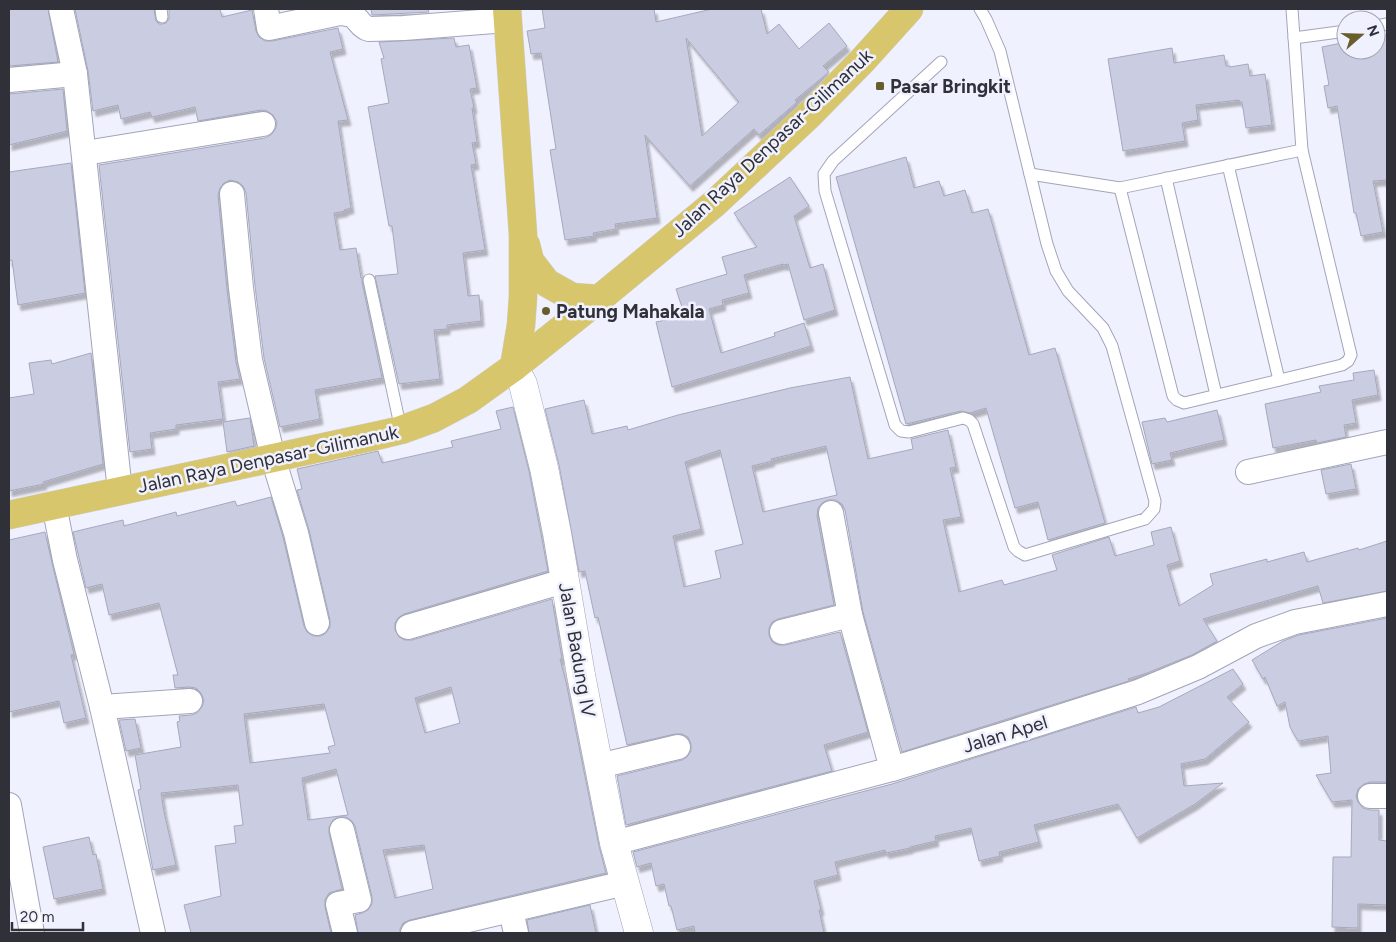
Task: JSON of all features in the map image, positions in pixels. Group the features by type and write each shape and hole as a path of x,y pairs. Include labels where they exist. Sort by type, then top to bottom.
{"highway":[{"name":"Jalan Raya Denpasar-Gilimanuk","path":"9,515 401,430 452,410 514,367 715,203 862,61 909,9"},
{"path":"507,14 523,234 523,297 521,325 514,367"},
{"path":"523,234 530,261 547,283 572,297 599,299"}],"street":[{"path":"61,9 75,74 85,153 120,491"},
{"path":"268,18 340,13 353,15 362,25 369,29 404,28 507,14"},
{"path":"9,80 75,74"},
{"path":"85,153 263,124"},
{"path":"232,194 240,288 250,360 273,458 296,533 316,623"},
{"name":"Jalan Badung IV","path":"514,367 523,384 544,468 614,844 639,933"},
{"path":"1248,472 1387,442"},
{"path":"54,505 65,560 102,707 154,933"},
{"path":"831,513 850,615 892,769"},
{"path":"408,627 564,581"},
{"name":"Jalan Apel","path":"614,844 892,769 1138,692 1198,667 1256,636 1295,622 1387,604"},
{"path":"782,632 850,615"},
{"path":"102,707 190,701"},
{"path":"599,766 678,746"},
{"path":"9,805 32,933"},
{"path":"342,830 359,900 338,904 345,933"},
{"path":"413,933 513,922 624,883"}],"lane":[{"path":"941,62 833,161 824,174 825,191 895,424 900,431 909,432 963,418 969,420 1014,547 1026,555 1145,519 1154,510 1155,501 1112,346 1102,328 1068,291 1056,271 1047,244 1000,51 980,9"},
{"path":"1120,188 1173,396 1177,400 1184,403 1342,365 1348,361 1351,355 1302,150 1292,9"},
{"path":"1294,38 1336,32"},
{"path":"1030,174 1120,188 1302,150"},
{"path":"1228,165 1279,380"},
{"path":"1166,178 1216,395"},
{"path":"369,280 401,430"}],"building":[{"path":"9,9 48,9 58,62 9,66"},
{"path":"75,9 154,9 156,21 159,24 166,23 169,19 169,9 220,9 222,17 252,10 256,31 259,37 265,41 338,28 343,49 330,52 348,120 338,121 351,208 334,213 340,250 356,248 382,378 315,390 320,419 280,427 264,358 246,193 243,186 238,182 230,180 220,188 218,195 227,290 236,362 240,379 218,382 223,419 176,425 176,429 150,433 152,449 130,452 99,165 265,138 272,134 277,122 273,115 261,110 198,121 195,107 152,117 150,112 121,119 118,105 93,111 88,71"},
{"path":"371,9 428,9 429,12 372,15"},
{"path":"542,9 654,9 656,22 712,9 761,9 767,34 779,24 799,49 829,23 847,46 823,66 829,72 795,100 797,102 759,135 754,129 690,186 645,135 657,218 615,224 616,229 593,233 594,236 565,240 550,150 556,149 541,53 531,54 527,31 545,28","holes":["686,38 739,102 702,136"]},
{"path":"1386,35 1387,180 1373,181 1383,232 1361,236 1356,213 1354,213 1337,106 1328,108 1324,86 1329,85 1322,47 1336,44 1336,60 1386,60"},
{"path":"454,38 456,47 469,45 477,88 470,89 477,142 472,143 476,164 471,165 485,250 463,253 468,296 479,295 481,321 447,325 447,329 434,330 440,379 399,384 375,276 398,274 392,226 389,226 368,107 389,103 381,59 384,58 379,42"},
{"path":"1172,48 1174,63 1224,55 1226,66 1248,64 1250,76 1265,74 1272,125 1246,128 1242,102 1239,100 1196,105 1198,120 1182,123 1185,141 1123,151 1108,59"},
{"path":"63,89 67,131 9,145 9,94"},
{"path":"906,157 914,188 939,181 944,196 965,190 972,213 988,209 1029,355 1055,348 1105,523 1048,540 1038,502 1015,508 986,408 970,413 961,411 906,424 836,177"},
{"path":"71,163 85,293 18,305 12,260 9,261 9,172"},
{"path":"790,177 809,206 794,216 810,268 823,264 835,310 804,320 788,264 744,275 749,293 722,300 723,305 709,309 721,353 775,336 774,333 804,323 811,346 672,387 656,322 685,316 676,289 727,274 722,257 757,247 734,213"},
{"path":"91,353 103,464 43,482 44,484 9,491 9,398 34,394 29,363 51,360 52,364"},
{"path":"1374,370 1378,395 1352,400 1356,423 1344,425 1346,437 1317,443 1316,440 1273,448 1265,404 1321,392 1319,386 1354,380 1353,373"},
{"path":"850,377 868,459 913,449 911,439 948,430 956,467 950,468 961,517 943,520 959,592 1002,580 1004,585 1057,570 1052,555 1109,537 1115,556 1154,545 1151,532 1171,527 1180,561 1167,565 1179,606 1213,585 1210,574 1267,559 1267,562 1304,552 1307,562 1358,548 1359,550 1387,541 1387,591 1323,603 1318,586 1203,619 1217,641 1192,655 1128,679 1129,681 902,752 863,612 845,510 842,504 836,500 828,500 818,508 817,516 834,605 778,619 772,622 769,628 769,635 772,642 778,645 785,645 840,632 868,732 824,745 832,771 626,825 617,776 682,760 691,751 691,744 688,737 682,734 675,734 627,745 598,617 595,618 585,571 579,572 559,465 545,409 584,400 592,434 627,426 628,430 678,415 790,388","holes":["826,446 837,495 763,512 752,466 772,461 771,459","720,450 743,544 715,551 721,578 684,587 673,536 701,529 685,462"]},
{"path":"513,407 529,471 548,571 404,614 395,623 395,630 399,637 405,640 412,640 552,599 562,659 560,659 606,873 410,920 403,923 400,933 358,933 355,915 368,910 372,904 372,897 355,826 346,817 339,817 333,820 329,827 342,889 329,893 325,900 331,933 191,933 184,905 221,896 215,846 236,843 234,826 243,825 238,785 161,793 176,865 153,870 138,790 141,789 135,755 181,747 177,722 180,721 179,716 197,713 202,707 204,700 196,688 175,688 173,675 178,675 159,603 109,615 102,584 86,588 73,532 123,520 124,526 176,512 177,516 235,501 237,506 271,497 283,537 304,626 307,632 313,636 321,636 330,627 330,620 309,530 297,490 302,489 297,469 378,451 382,463 453,447 451,441 501,429 496,411","holes":["451,687 460,723 425,733 415,698","324,704 335,745 328,747 330,753 250,763 244,714","336,769 348,815 308,820 302,778","424,845 433,889 395,898 383,850"]},
{"path":"1217,410 1224,440 1170,453 1172,460 1152,464 1142,422 1165,418 1167,422"},
{"path":"250,418 254,446 227,452 223,422"},
{"path":"1351,464 1356,489 1326,494 1321,470"},
{"path":"45,532 74,654 71,655 86,718 64,723 59,701 9,712 9,540"},
{"path":"1387,618 1387,782 1364,784 1358,789 1356,796 1363,808 1379,810 1379,840 1387,841 1387,905 1358,904 1358,928 1332,927 1333,857 1351,857 1352,800 1332,802 1316,775 1331,773 1328,736 1298,741 1290,727 1285,702 1277,706 1265,677 1263,679 1252,660 1283,641 1299,635"},
{"path":"1233,669 1243,684 1227,697 1249,722 1205,759 1181,764 1184,786 1223,783 1195,804 1137,838 1118,804 1034,825 1039,842 999,852 1000,856 979,861 971,828 935,836 936,841 910,848 886,853 885,850 835,862 838,875 814,881 824,933 695,933 694,926 677,930 664,884 656,886 651,863 637,867 633,852 892,784 1136,707 1138,713 1159,707"},
{"path":"135,719 141,748 126,751 119,720"},
{"path":"89,837 93,855 96,854 103,889 54,899 43,847"},
{"path":"590,905 596,933 529,933 527,920"}],"place":[{"name":"Pasar Bringkit","path":"880,86"},
{"name":"Patung Mahakala","path":"546,311"}]}
